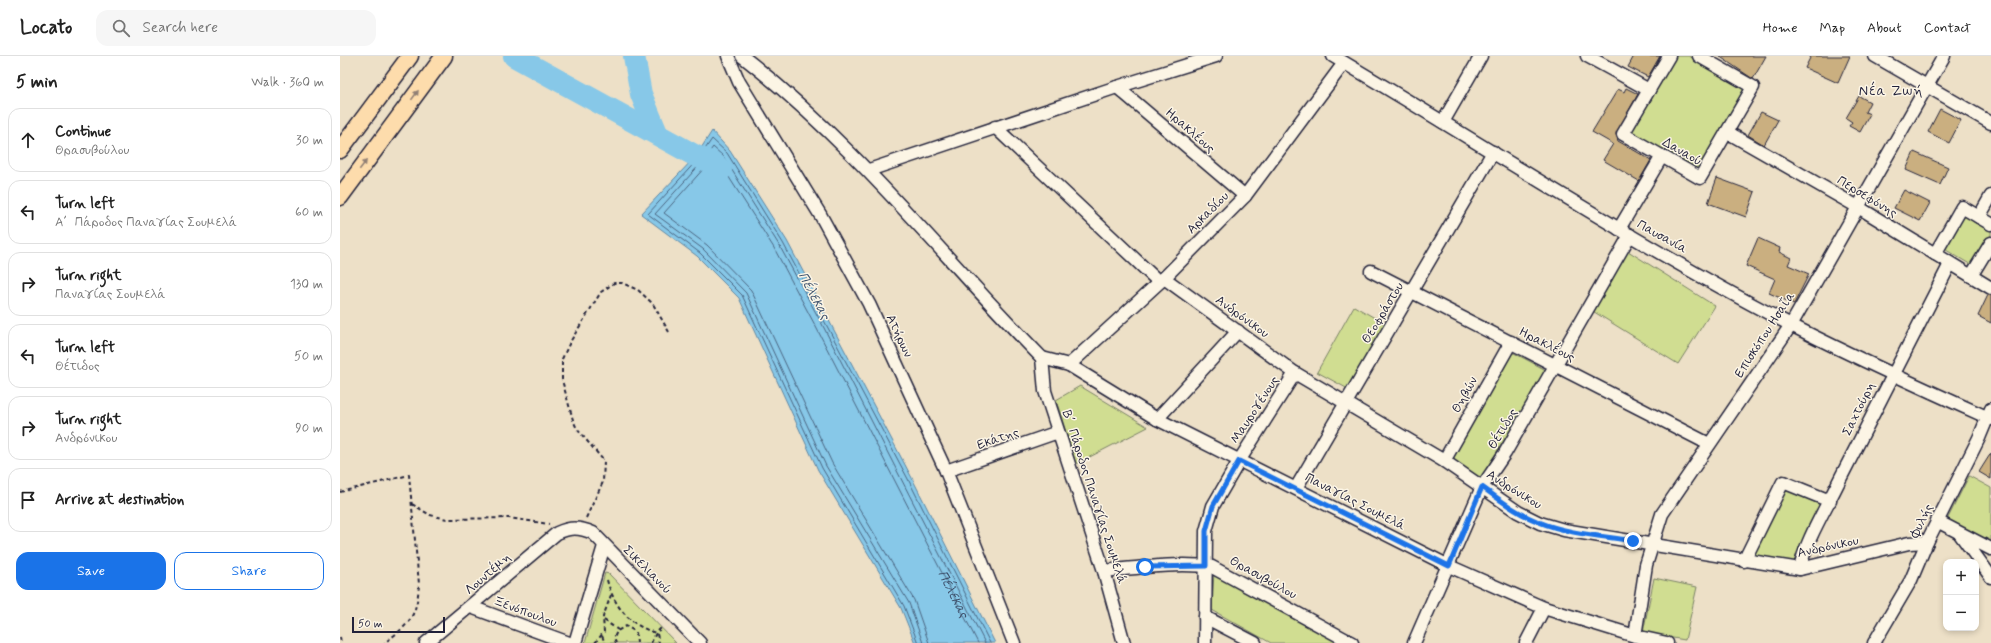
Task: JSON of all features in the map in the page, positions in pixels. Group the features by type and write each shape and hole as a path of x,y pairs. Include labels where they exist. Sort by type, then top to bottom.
{"main road":[{"path":"340,150 410,56"},
{"path":"340,197 444,56"}],"street":[{"name":"Ατήρων","path":"728,56 732,70 746,96 846,258 869,304 946,472 1014,643"},
{"path":"742,56 776,83 869,170 1042,358"},
{"path":"869,170 995,127 1216,56"},
{"name":"Παυσανία","path":"1333,56 1619,229 1791,325 1892,375 1990,415"},
{"path":"1443,122 1482,56"},
{"path":"1587,56 1649,90"},
{"name":"Δαναού","path":"1669,56 1623,134 1700,178 1753,88 1715,60 1699,56"},
{"path":"1875,56 1991,123"},
{"name":"Επισκόπου Ησαΐα","path":"1635,636 1646,565 1651,544 1662,514 1791,325 1926,85 1944,56"},
{"name":"Αρκαδίου","path":"1070,365 1162,280 1245,196 1344,63"},
{"name":"Ηρακλέους","path":"1117,87 1245,196"},
{"name":"Ανδρόνικου","path":"995,127 1162,280 1238,330 1295,373 1444,461 1518,512 1540,523 1564,530 1744,561 1800,569 1909,543 1927,542"},
{"name":"Περσεφόνης","path":"1727,132 1858,207 1991,288"},
{"name":"Θεοφράστου","path":"1296,488 1493,152"},
{"path":"1619,229 1662,156"},
{"path":"1980,217 1991,196"},
{"path":"1935,254 1962,207 1991,224"},
{"name":"Θέτιδος","path":"1414,643 1449,566 1482,487 1505,453 1630,235"},
{"path":"1971,276 1991,243"},
{"name":"Σαχτούρη","path":"1800,569 1802,558 1830,501 1892,375 1950,264"},
{"name":"Ηρακλέους","path":"1371,271 1709,444"},
{"path":"1157,419 1238,330"},
{"name":"Θηβών","path":"1444,461 1511,342"},
{"name":"Παναγίας Σουμελά","path":"1042,358 1070,365 1157,419 1449,566 1544,608 1635,636 1667,643"},
{"name":"Β΄ Πάροδος Παναγίας Σουμελά","path":"1042,358 1045,391 1104,571 1124,643"},
{"name":"Μαυρογένους","path":"1205,643 1206,531 1213,506 1239,461 1295,373"},
{"name":"Φυλής","path":"1874,643 1911,580 1937,521 1990,415"},
{"name":"Εκάτης","path":"946,472 1058,432"},
{"path":"1744,561 1783,482 1830,501"},
{"path":"1937,521 1991,549"},
{"path":"568,528 581,528"},
{"name":"Λουντέμη","path":"426,643 471,607 548,540 557,533 568,528"},
{"name":"Σικελιανού","path":"581,528 593,533 700,643"},
{"path":"1958,531 1991,577"},
{"path":"575,643 604,546"},
{"name":"Θρασυβούλου","path":"1104,571 1145,567 1206,566 1222,571 1352,643"},
{"name":"Ξενόπουλου","path":"471,607 569,643"},
{"path":"1526,643 1544,608"},
{"path":"1205,617 1255,643"}],"path":[{"path":"581,528 596,501 603,482 605,469 604,461 578,429 573,420 562,380 562,359 601,292 614,283 622,284 638,290 653,304 669,332"},
{"path":"340,492 409,475 419,584 418,601 404,628 384,643"},
{"path":"412,504 430,515 447,519 509,518 568,528"},
{"path":"605,573 611,596 617,606 640,627 656,633"},
{"path":"595,643 604,632 603,620 611,596"},
{"path":"603,620 618,630"},
{"path":"628,627 631,620"},
{"path":"616,643 615,634 623,627 628,627 636,632 637,643"},
{"path":"651,643 656,633 661,628"},
{"path":"656,633 659,643"},
{"path":"602,636 605,643"},
{"path":"340,637 341,643"}],"green space":[{"path":"1676,56 1689,56 1743,86 1745,93 1701,170 1695,171 1631,134 1631,128"},
{"path":"1961,211 1991,228 1991,235 1973,266 1941,247"},
{"path":"1628,251 1715,306 1678,364 1591,310"},
{"path":"1354,306 1387,325 1350,390 1317,372"},
{"path":"1514,353 1544,369 1546,372 1480,479 1476,480 1451,459 1511,354"},
{"path":"1080,386 1148,427 1076,464 1056,400"},
{"path":"1969,476 1991,488 1991,544 1947,520"},
{"path":"1787,489 1825,504 1796,566 1751,558"},
{"path":"1214,572 1343,643 1271,643 1212,610"},
{"path":"605,573 609,574 676,643 585,643"},
{"path":"1654,578 1697,587 1685,640 1643,633"}],"water":[{"path":"712,131 730,151 787,241 912,478 995,643 915,643 901,608 818,470 739,298 697,256 641,214 696,156"}],"building":[{"path":"1634,56 1660,56 1648,77 1628,67"},
{"path":"1719,56 1766,56 1753,79"},
{"path":"1811,56 1850,56 1838,83 1805,68"},
{"path":"1626,88 1638,94 1616,134 1618,141 1651,160 1639,181 1603,160 1613,144 1592,132 1618,89 1624,92"},
{"path":"1859,96 1870,102 1865,112 1870,114 1860,132 1849,126 1852,122 1846,118"},
{"path":"1940,109 1961,120 1949,143 1928,132"},
{"path":"1761,112 1778,120 1764,145 1748,135"},
{"path":"1914,152 1948,167 1940,185 1906,170"},
{"path":"1717,178 1755,192 1746,217 1708,203"},
{"path":"1904,190 1930,203 1920,221 1894,208"},
{"path":"1758,238 1780,248 1779,252 1791,258 1788,265 1809,274 1794,304 1769,293 1775,279 1746,266"},
{"path":"1988,295 1991,295 1991,323 1978,316"},
{"path":"1991,453 1991,479 1979,472"}],"waterway":[{"name":"Πέλεκας","path":"514,56 696,156 715,164 721,170"},
{"path":"634,56 641,94 657,133"}],"district":[{"name":"Νέα Ζωή","path":"1891,91"}],"route":[{"path":"1145,567 1206,566 1206,531 1213,506 1239,461 1296,488 1449,566 1482,487 1518,512 1540,523 1564,530 1633,541"}]}
